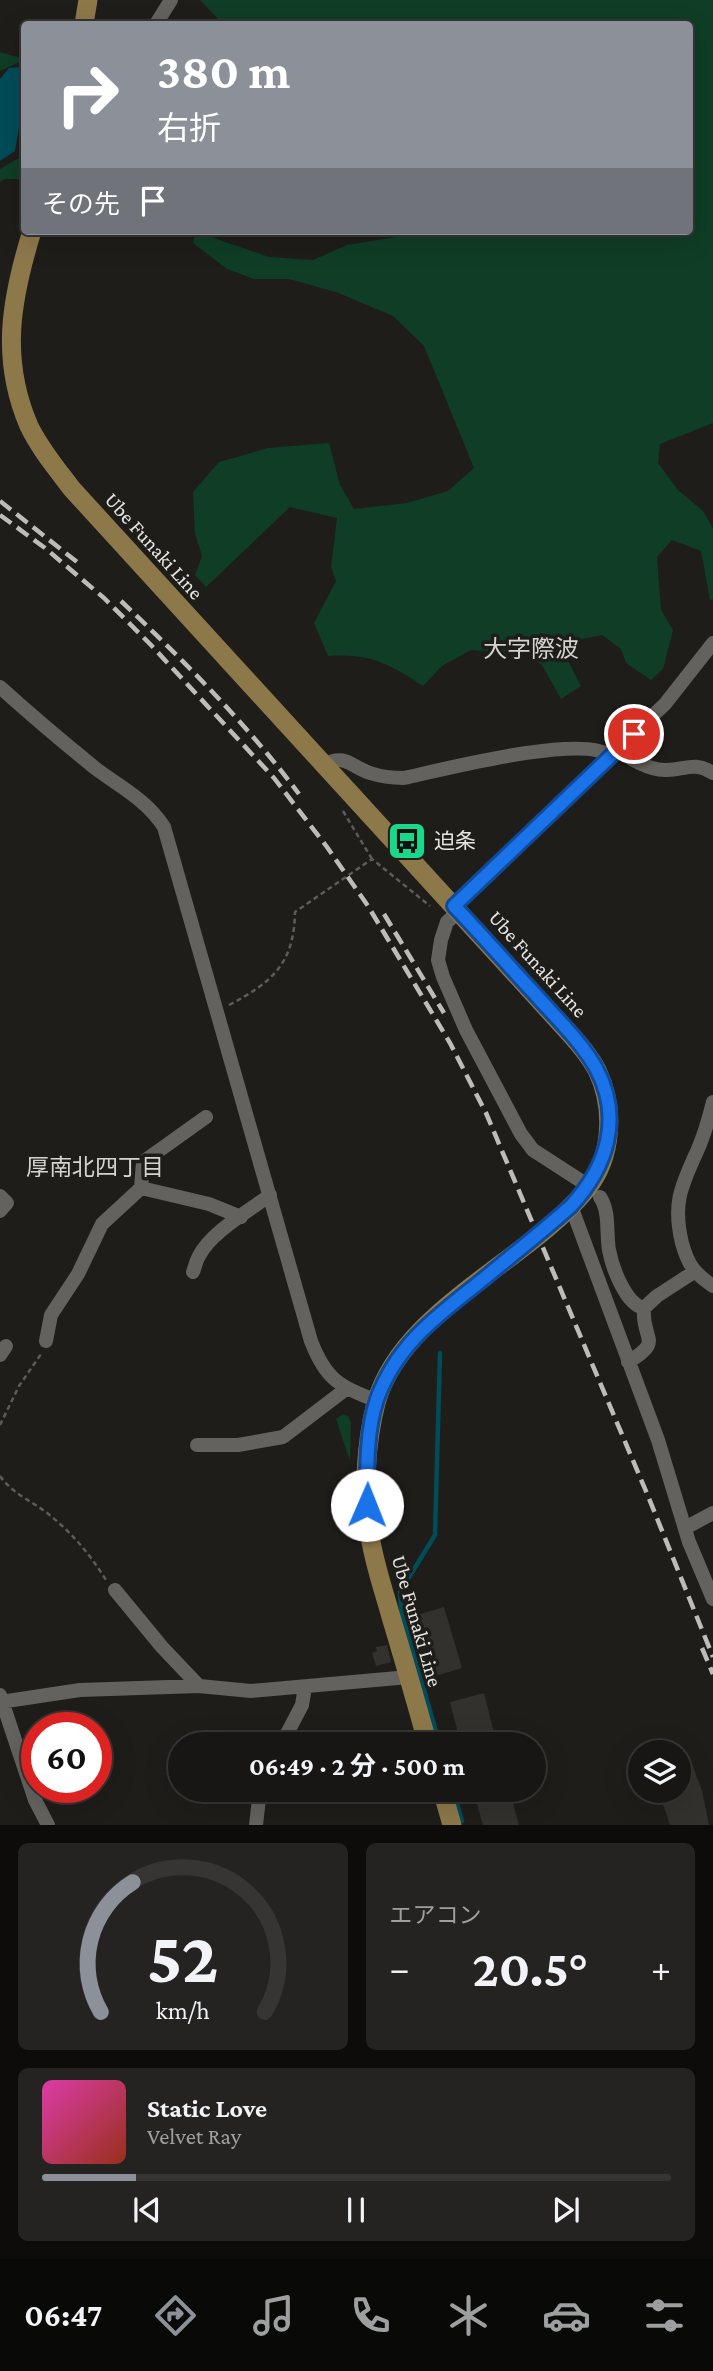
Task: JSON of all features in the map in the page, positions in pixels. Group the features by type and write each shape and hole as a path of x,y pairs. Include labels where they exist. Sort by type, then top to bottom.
{"main road":[{"path":"84,21 88,0"},
{"name":"Ube Funaki Line","path":"31,235 19,272 10,335 14,379 30,428 46,455 72,489 323,765 453,913 572,1035 596,1069 609,1111 606,1148 600,1168 571,1206 412,1339 394,1364 377,1401 368,1453 369,1529 376,1564 424,1732"},
{"path":"445,1802 452,1825"}],"street":[{"path":"158,21 171,0"},
{"path":"581,1181 533,1150 521,1134 446,986 438,960 440,940 453,913 665,704 713,643"},
{"path":"0,687 96,769 155,813 164,827 315,1350 325,1369 346,1389 377,1401"},
{"path":"323,765 333,760 348,761 368,773 388,778 404,778 537,751 594,750 623,754 657,769 702,766 713,773"},
{"path":"713,1102 708,1123 683,1180 677,1208 686,1256 694,1272 713,1286"},
{"path":"46,1341 51,1315 78,1274 102,1224 141,1188 143,1162 206,1117"},
{"path":"141,1188 209,1204 241,1217"},
{"path":"193,1272 199,1255 207,1245 231,1223 270,1195"},
{"path":"0,1196 8,1203 0,1211"},
{"path":"600,1197 606,1212 609,1252 626,1295 636,1307 643,1308 694,1272"},
{"path":"571,1206 713,1600"},
{"path":"628,1362 648,1349 650,1341 643,1308"},
{"path":"197,1445 238,1445 283,1437 346,1389"},
{"path":"685,1528 713,1513"},
{"path":"115,1590 162,1647 199,1686"},
{"path":"48,1825 35,1800 1,1699 80,1689 199,1686 251,1691 409,1677"},
{"path":"288,1732 302,1705 305,1687"},
{"path":"256,1825 259,1802"}],"path":[{"path":"217,1012 257,990 284,962 295,936 295,912 372,859 453,913"},
{"path":"0,1425 19,1386 43,1351 46,1341"},
{"path":"0,1476 15,1493 51,1516 90,1554 115,1590"}],"green space":[{"path":"200,0 713,0 713,423 660,444 658,463 678,490 703,511 713,528 713,599 710,600 701,551 672,540 657,557 661,610 673,630 663,669 651,680 626,663 621,649 602,635 573,641 566,657 581,686 561,699 542,665 525,653 471,650 442,666 423,686 368,658 328,656 314,623 336,581 331,567 337,518 290,507 206,587 195,575 202,556 195,534 193,492 219,462 268,448 329,443 340,485 354,509 407,503 448,491 474,468 424,346 393,316 336,292 289,279 254,279 227,269 193,243 195,235 205,235 269,257 313,260 347,245 397,235 693,235 693,21 217,21"},
{"path":"0,52 21,58 21,61 0,71"},
{"path":"21,144 21,179 5,179 0,182 0,169 19,158"},
{"path":"343,1414 348,1416 351,1423 350,1461 336,1419"}],"water":[{"path":"21,67 21,116 15,151 0,161 0,79 9,68"}],"building":[{"path":"444,1607 462,1668 435,1676 417,1615"},
{"path":"387,1645 391,1662 376,1666 372,1653 377,1651 376,1647"},
{"path":"484,1693 494,1732 458,1732 450,1702"},
{"path":"691,1761 702,1791 709,1825 670,1825 662,1803 691,1803"},
{"path":"476,1802 512,1802 519,1825 483,1825"}],"waterway":[{"path":"436,1732 401,1611 400,1592 435,1535 440,1353"},
{"path":"456,1802 462,1821"}],"railway":[{"path":"0,501 77,562"},
{"path":"0,515 45,548 104,598 151,645 274,778 368,906 450,1043 486,1113 713,1657"},
{"path":"121,601 214,694 299,794"},
{"path":"384,914 444,1013"},
{"path":"702,1648 713,1674"}],"place":[{"name":"迫条","path":"407,841"}],"district":[{"name":"大字際波","path":"531,649"},
{"name":"厚南北四丁目","path":"95,1167"}],"route":[{"path":"367,1505 368,1453 372,1424 377,1401 394,1364 412,1339 435,1318 571,1206 587,1189 600,1168 606,1148 609,1111 607,1097 596,1069 572,1035 454,906 634,734"}]}
